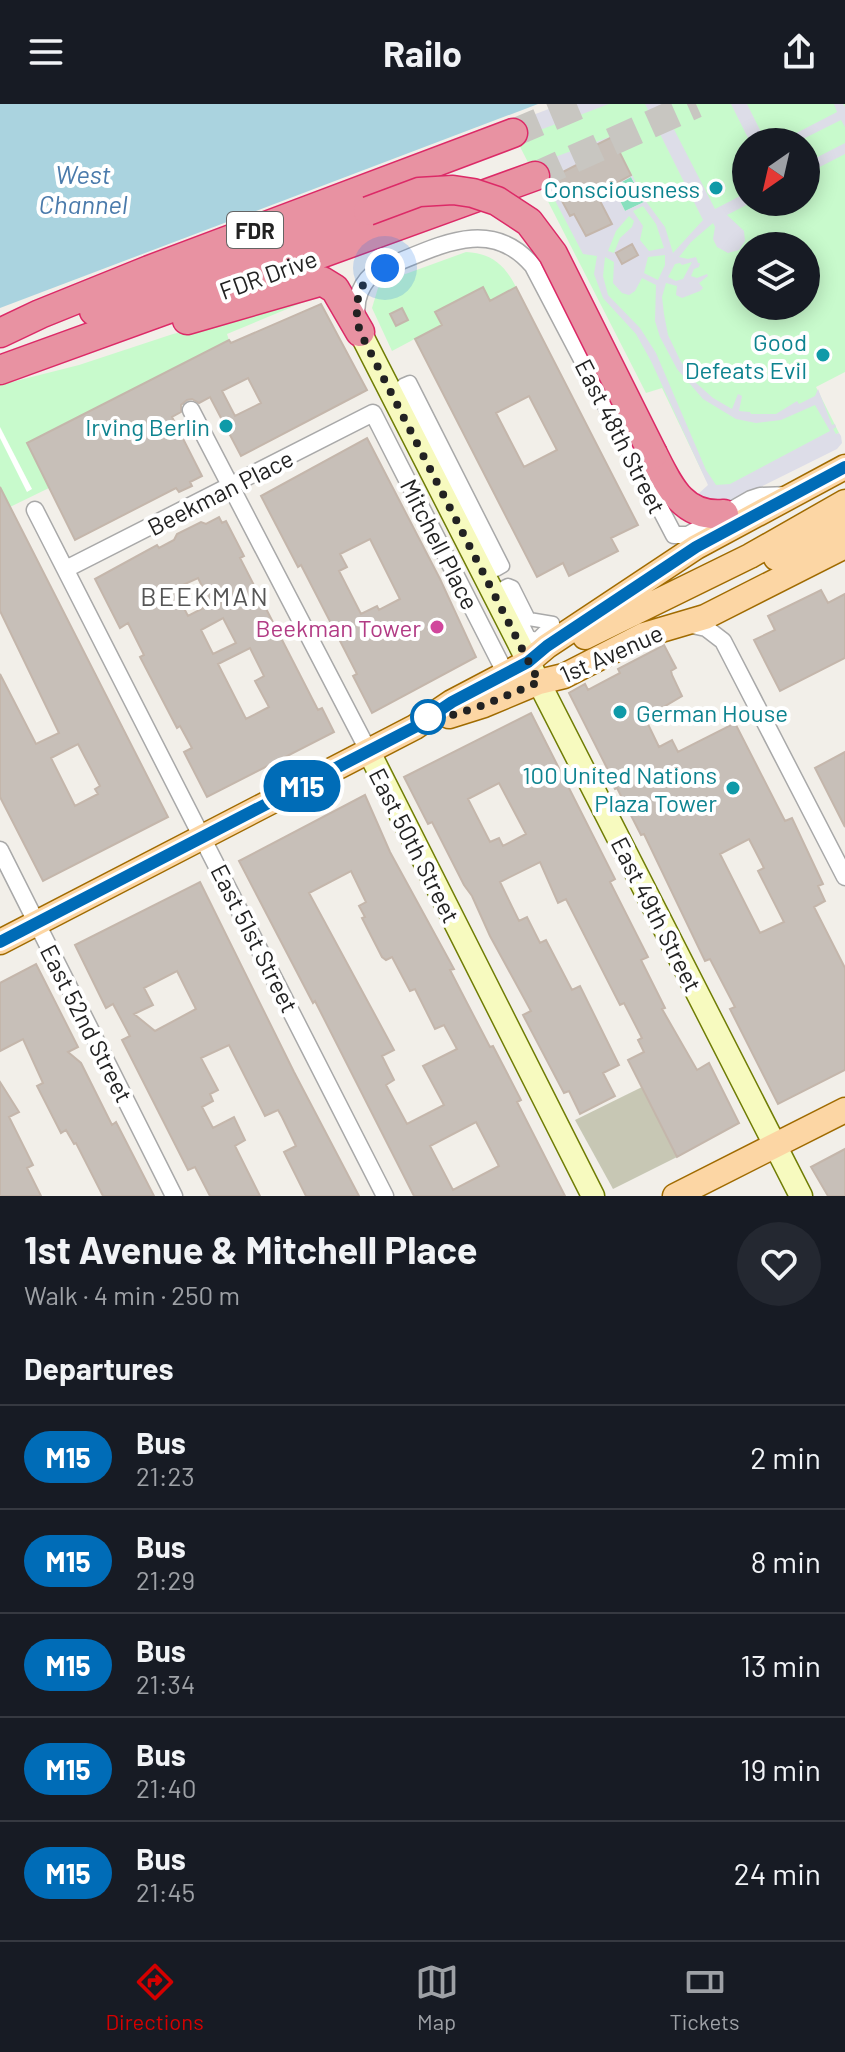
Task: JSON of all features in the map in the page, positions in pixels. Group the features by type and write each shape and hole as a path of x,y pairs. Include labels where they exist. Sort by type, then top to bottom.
{"highway":[{"name":"FDR Drive","path":"0,335 40,314 149,270 513,133"},
{"name":"FDR Drive","path":"0,370 535,176"},
{"path":"0,335 62,322 419,192 453,190 486,196 522,216 553,254 670,486 687,506 703,514 724,514"},
{"path":"73,343 153,332 318,281 327,282 335,289 360,332"}],"main road":[{"name":"East 49th Street","path":"360,332 535,661 801,1196"},
{"name":"1st Avenue","path":"415,727 484,705 535,661 547,646 668,565 845,467"},
{"path":"535,661 750,556 845,502"},
{"path":"535,661 562,666 845,524"},
{"name":"1st Avenue","path":"535,661 564,676 644,635 705,617 845,546"},
{"name":"1st Avenue","path":"0,942 204,838 415,727 452,702 535,661"},
{"name":"East 50th Street","path":"368,750 593,1196"},
{"path":"675,1196 845,1110"}],"street":[{"name":"East 48th Street","path":"360,332 356,313 358,297 363,284 378,270 454,243 484,237 510,246 533,266 671,532 678,537 688,535 760,496 790,495"},
{"path":"410,382 503,566 496,570 403,385 410,382"},
{"name":"East 50th Street","path":"191,410 368,750"},
{"name":"Beekman Place","path":"66,569 373,413"},
{"name":"Mitchell Place","path":"373,413 506,674"},
{"name":"East 51st Street","path":"35,510 385,1196"},
{"path":"504,587 513,587 529,619 553,623 535,661 529,637 504,587"},
{"path":"685,624 706,628 720,636 845,877"},
{"name":"East 52nd Street","path":"0,850 174,1196"}],"shaded area":[{"path":"562,104 609,104 516,139 509,124"},
{"path":"645,104 661,104 715,209 732,200 732,212 727,215 744,231 732,232 732,252 728,253 717,247 713,239 713,223 679,257 696,257 700,263 691,276 697,278 707,274 699,283 703,288 700,291 682,298 676,295 677,286 666,283 662,297 664,314 668,335 680,360 695,382 713,398 732,409 738,394 742,396 739,411 751,414 776,414 797,401 799,404 815,396 818,389 832,425 835,424 833,429 841,436 842,443 837,449 732,501 697,495 708,485 651,361 636,334 603,298 594,274 597,256 583,254 536,164 612,136 645,200 665,227 673,253 703,220","holes":["612,137 622,157 607,165 596,145","631,177 644,202 625,211 613,187","559,184 607,197 570,216 555,187","643,206 656,224 664,248 649,251 640,240 643,226 633,211","629,216 634,221 620,238 614,253 608,251 616,231","665,255 665,265 658,280 644,273 648,257","605,257 614,262 613,283 622,293 629,295 635,291 642,278 656,285 655,321 660,337 677,369 703,399 736,419 756,423 781,420 815,405 830,431 730,484 716,485 706,470 656,353 640,328 608,295 603,276","692,262 683,279 676,281 668,277 675,264"]},
{"path":"731,104 747,104 759,128 743,128"},
{"path":"834,104 843,104 845,127 841,120 820,130 820,128 806,128 837,112"},
{"path":"845,143 845,154 820,167 820,156"},
{"path":"642,1087 677,1157 613,1189 575,1120"}],"green space":[{"path":"562,104 845,104 845,372 816,387 839,433 731,490 721,492 706,480 662,388 646,393 513,133"},
{"path":"631,177 644,202 625,211 613,186"},
{"path":"466,252 483,255 496,262 516,287 490,301 483,288 435,312 441,325 392,351 372,308 378,288 389,280"},
{"path":"323,294 227,334 229,340 28,443 49,488 10,507 0,487 0,385"}],"water":[{"name":"West Channel","path":"0,104 538,104 0,308"}],"pier":[{"path":"0,427 32,489 27,492 0,438"}],"building":[{"path":"612,137 631,175 604,190 608,197 600,201 612,224 586,236 574,214 570,216 554,186 559,184 555,176 600,153 596,145"},
{"path":"632,244 638,255 622,264 616,253"},
{"path":"483,287 490,301 516,287 638,525 611,538 618,551 569,576 563,563 537,577 415,339 442,325 435,312","holes":["529,396 557,450 524,467 496,413"]},
{"path":"321,304 367,390 241,456 210,397 199,403 187,400 181,405 181,412 172,417 202,476 190,482 192,486 179,492 176,488 75,540 27,443 229,340 231,343","holes":["248,378 261,403 235,416 222,391"]},
{"path":"402,308 408,320 396,326 390,314"},
{"path":"367,438 440,579 476,657 372,713 353,676 357,674 301,565 298,567 261,496","holes":["370,539 400,599 379,610 377,606 361,614 339,571 347,567 340,554"]},
{"path":"0,487 168,817 43,881 0,797 0,674 36,744 59,733 0,611","holes":["78,744 100,786 95,789 98,794 75,806 51,758"]},
{"path":"219,517 222,523 226,521 244,556 240,558 318,710 322,708 334,732 207,797 184,752 192,748 180,726 177,728 140,657 144,655 128,623 120,628 95,579 157,545 159,548 174,540 177,534 201,522 206,524","holes":["198,578 211,604 188,616 174,589","223,618 236,643 213,654 201,630","250,648 264,676 255,681 269,707 246,719 218,664"]},
{"path":"821,590 828,603 845,594 845,658 780,691 754,640 775,630 768,616"},
{"path":"664,645 676,668 671,671 682,696 645,718 659,747 672,740 678,752 735,723 785,821 792,818 823,884 818,886 825,901 814,907 845,968 845,1070 778,1104 730,1009 735,1007 710,959 705,961 644,834 641,835 615,789 569,693 585,684 588,690 620,673 618,669","holes":["749,839 764,868 758,871 784,922 760,933 720,854"]},
{"path":"531,713 615,879 610,882 648,957 641,960 665,1008 662,1009 697,1070 709,1063 739,1123 677,1157 628,1060 644,1052 638,1040 642,1038 624,1003 620,1005 566,899 558,903 540,862 500,882 519,921 527,917 540,943 546,940 572,990 580,986 619,1065 603,1073 615,1096 580,1114 569,1091 564,1093 523,1015 531,1011 472,896 432,822 428,824 404,777","holes":["499,783 526,834 503,846 499,838 490,842 468,799"]},
{"path":"845,752 845,827 815,768"},
{"path":"365,795 390,852 454,969 450,970 521,1100 517,1102 565,1196 414,1196 315,1001 313,1003 239,861","holes":["351,871 366,902 359,906 365,917 362,918 382,957 386,960 392,957 410,991 415,989 435,1029 444,1025 457,1049 423,1066 444,1105 407,1124 386,1085 394,1080 382,1056 394,1050 309,893","476,1122 499,1166 453,1190 430,1146"]},
{"path":"200,882 359,1196 306,1196 284,1152 296,1146 282,1117 278,1110 265,1116 229,1045 201,1058 218,1090 210,1094 213,1101 202,1107 213,1128 234,1117 245,1140 235,1146 260,1196 210,1196 195,1167 188,1170 122,1040 130,1036 113,1004 106,1008 75,945","holes":["177,971 196,1009 155,1031 134,1014 153,1005 144,988"]},
{"path":"36,964 78,1047 68,1052 81,1063 112,1125 116,1122 154,1196 103,1196 76,1143 66,1130 61,1133 37,1086 43,1083 23,1039 0,1051 0,983"},
{"path":"0,1082 19,1112 9,1117 33,1165 27,1168 41,1196 0,1196"},
{"path":"845,1149 845,1196 828,1196 811,1167"}],"tunnel":[{"path":"513,133 582,104"},
{"path":"535,176 696,104"}],"bus line":[{"name":"M15","path":"0,942 415,727 452,702 528,662 547,646 696,547 845,467"}],"place":[{"name":"Consciousness","path":"716,188"},
{"name":"Good Defeats Evil","path":"823,355"},
{"name":"Irving Berlin","path":"226,426"},
{"name":"Beekman Tower","path":"437,627"},
{"name":"German House","path":"620,712"},
{"name":"100 United Nations Plaza Tower","path":"733,788"}],"district":[{"name":"BEEKMAN","path":"205,595"}],"route":[{"path":"385,268 372,274 360,290 356,305 360,332 539,682 484,705 431,722 428,717"}]}
